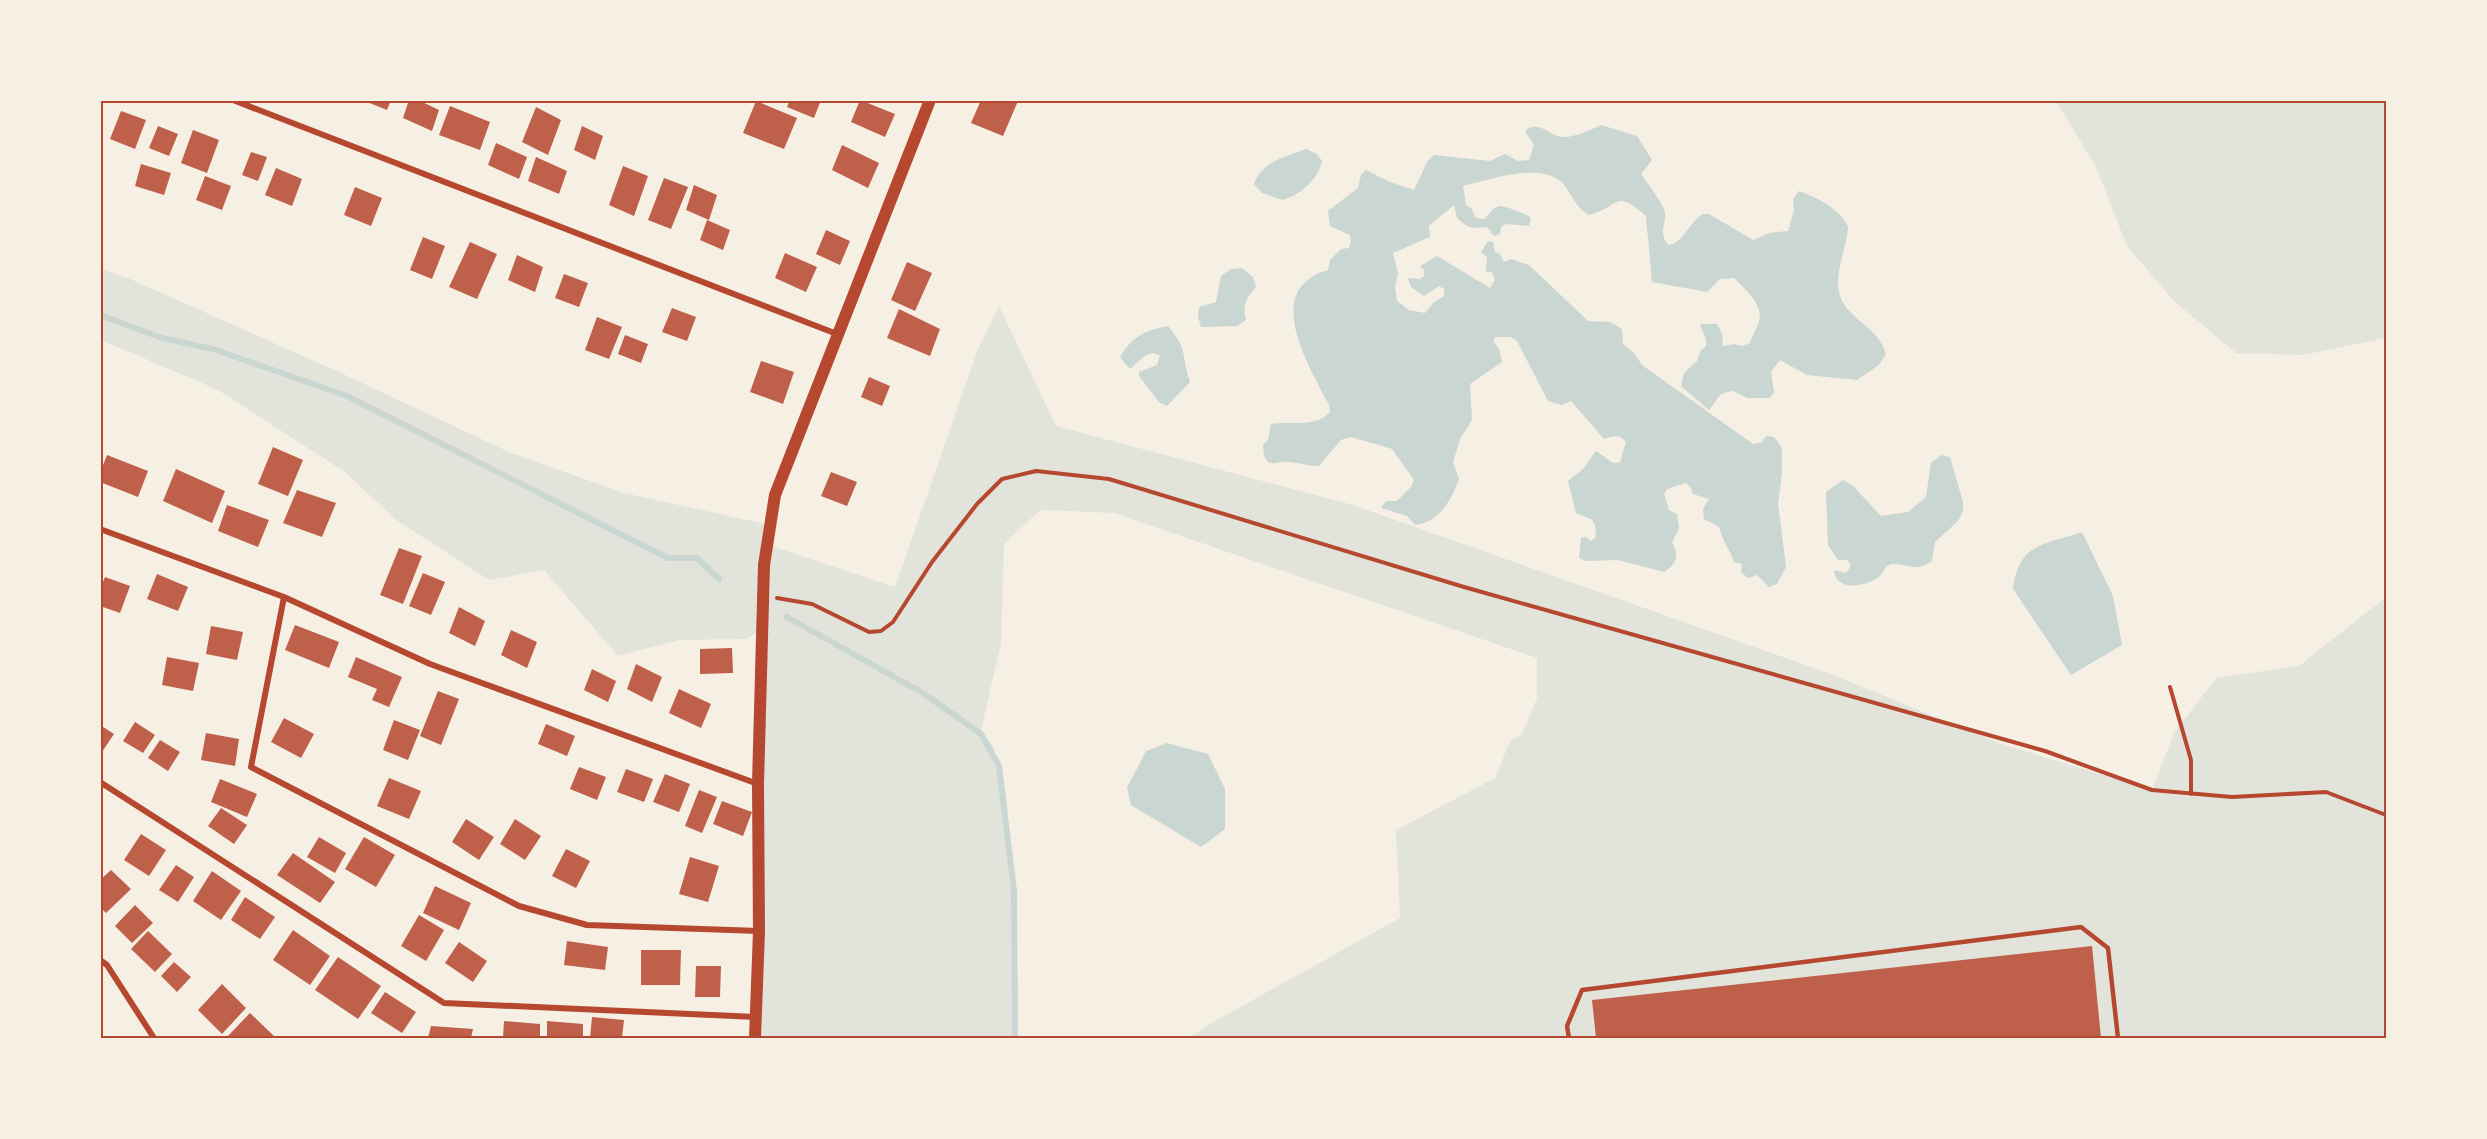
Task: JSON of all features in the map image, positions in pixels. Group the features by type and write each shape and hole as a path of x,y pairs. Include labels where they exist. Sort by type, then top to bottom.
{"main road":[{"path":"755,1038 759,931 758,784 764,565 775,495 930,100"}],"street":[{"path":"233,100 837,334"},
{"path":"100,530 284,597 430,664 758,784"},
{"path":"284,597 251,766 519,906 587,925 759,931"},
{"path":"100,782 444,1003 756,1017"},
{"path":"100,960 107,965 154,1038"}],"lane":[{"path":"1569,1038 1567,1026 1582,990 2081,927 2108,948 2118,1038"}],"path":[{"path":"763,595 812,604 869,632 881,631 893,622 932,562 977,504 1002,479 1036,471 1109,478 1464,586 2045,751 2152,790 2232,797 2326,792 2386,815"},
{"path":"2170,687 2191,760 2191,794"}],"shaded area":[{"path":"2056,101 2386,101 2386,338 2303,355 2236,353 2175,302 2127,246 2096,167"},
{"path":"1601,125 1637,136 1652,160 1641,174 1664,208 1663,234 1669,245 1678,240 1703,214 1709,214 1753,240 1769,233 1788,231 1794,210 1793,199 1799,191 1834,209 1848,227 1839,270 1840,296 1849,311 1877,336 1882,344 1886,354 1879,365 1857,380 1807,375 1780,360 1771,372 1774,392 1770,398 1747,398 1733,391 1727,392 1720,395 1709,410 1681,386 1684,373 1697,361 1701,350 1706,346 1700,324 1717,324 1722,334 1723,346 1734,344 1742,346 1750,343 1760,315 1752,297 1734,278 1720,279 1707,292 1652,282 1646,216 1635,207 1622,201 1589,215 1580,208 1559,180 1550,175 1538,173 1512,174 1463,186 1466,205 1471,208 1476,218 1485,219 1495,208 1503,206 1531,218 1529,226 1506,224 1501,227 1500,234 1494,236 1487,227 1467,226 1457,218 1454,205 1429,226 1430,237 1393,253 1398,274 1395,287 1397,301 1409,310 1425,313 1434,302 1444,296 1444,289 1439,286 1424,296 1411,287 1408,278 1420,279 1424,276 1424,270 1420,266 1437,256 1490,288 1495,280 1492,272 1486,272 1487,257 1481,252 1488,241 1493,242 1495,252 1499,253 1504,262 1511,259 1529,265 1588,321 1610,322 1622,329 1623,344 1634,353 1642,365 1753,444 1762,442 1766,436 1774,437 1782,448 1778,504 1786,567 1777,584 1769,587 1757,575 1748,578 1741,572 1742,564 1734,562 1719,527 1704,519 1703,509 1709,499 1693,494 1686,483 1667,489 1664,494 1669,510 1677,514 1679,528 1672,543 1676,559 1664,572 1618,560 1586,561 1579,558 1581,538 1586,537 1591,541 1596,537 1596,530 1592,520 1576,513 1568,481 1583,469 1596,451 1613,463 1620,462 1626,442 1616,436 1604,439 1571,401 1561,405 1548,401 1517,341 1511,337 1495,337 1494,342 1499,349 1502,362 1470,384 1472,420 1460,439 1453,462 1459,479 1448,502 1431,520 1415,525 1407,516 1381,508 1386,501 1397,501 1411,487 1414,480 1392,449 1351,437 1341,440 1319,466 1292,462 1271,463 1264,456 1263,445 1268,440 1271,424 1310,422 1330,412 1329,405 1302,351 1293,311 1297,294 1308,280 1328,270 1330,260 1341,249 1349,248 1350,235 1330,226 1328,211 1358,188 1361,175 1366,170 1390,182 1414,190 1427,162 1434,155 1490,161 1505,154 1518,161 1529,160 1534,145 1525,131 1530,128 1540,127 1559,136 1569,137"},
{"path":"1306,149 1317,154 1322,161 1312,181 1302,190 1283,200 1262,193 1254,184 1258,176 1269,165"},
{"path":"1242,268 1253,277 1256,287 1246,302 1244,310 1246,320 1237,326 1201,327 1198,316 1199,307 1216,302 1221,276 1231,269"},
{"path":"101,269 128,278 341,373 511,453 624,493 770,525 769,545 895,587 978,349 999,306 1056,426 1353,505 1828,673 2002,744 2152,790 2174,733 2216,678 2299,666 2386,597 2386,1038 1189,1038 1208,1025 1400,918 1396,830 1495,778 1510,741 1522,734 1537,698 1537,658 1114,513 1040,510 1004,544 1001,644 981,730 994,748 1004,799 1014,891 1013,1038 754,1038 756,633 747,639 679,640 618,656 544,570 489,580 395,519 345,472 218,390 101,340"},
{"path":"1168,326 1182,348 1190,382 1167,406 1159,402 1139,376 1139,372 1157,365 1160,356 1148,354 1130,369 1120,357 1134,339 1152,330"},
{"path":"1941,455 1950,457 1963,502 1963,511 1958,521 1935,542 1932,561 1916,567 1892,564 1886,567 1879,577 1859,585 1845,585 1840,582 1834,570 1846,573 1851,566 1848,560 1838,560 1828,545 1826,492 1843,480 1853,486 1881,516 1908,512 1926,497 1931,463"},
{"path":"2082,532 2113,596 2122,645 2071,675 2013,589 2016,574 2027,554 2045,544"},
{"path":"1167,743 1208,754 1225,789 1225,829 1201,847 1131,805 1127,788 1146,751"}],"building":[{"path":"362,100 391,100 387,110"},
{"path":"409,100 418,100 439,110 432,131 403,118"},
{"path":"790,100 821,100 814,118 787,107"},
{"path":"860,100 895,114 885,137 851,122"},
{"path":"981,100 1018,101 1003,136 971,123"},
{"path":"756,101 797,118 784,149 743,133"},
{"path":"450,106 490,122 480,150 439,135"},
{"path":"536,107 561,120 548,155 522,142"},
{"path":"121,111 146,120 135,149 110,139"},
{"path":"158,126 178,134 169,156 149,148"},
{"path":"582,126 603,136 595,160 574,150"},
{"path":"193,130 219,140 207,173 181,163"},
{"path":"496,143 527,157 519,179 488,165"},
{"path":"842,145 879,163 868,188 832,170"},
{"path":"251,152 267,157 258,181 242,175"},
{"path":"536,157 567,171 559,194 528,181"},
{"path":"141,164 171,173 164,195 135,186"},
{"path":"623,166 648,176 634,216 609,205"},
{"path":"276,168 302,179 292,206 265,195"},
{"path":"205,176 231,186 222,210 196,200"},
{"path":"664,178 688,187 671,229 648,220"},
{"path":"694,185 717,195 709,220 686,210"},
{"path":"355,187 382,198 371,226 344,215"},
{"path":"707,220 730,230 723,250 700,240"},
{"path":"826,230 850,241 840,265 816,254"},
{"path":"423,237 445,246 432,279 410,270"},
{"path":"470,242 497,254 477,299 449,287"},
{"path":"785,253 817,267 806,292 775,278"},
{"path":"517,255 543,267 535,292 508,280"},
{"path":"907,262 932,273 915,311 891,300"},
{"path":"564,274 588,283 579,307 555,298"},
{"path":"672,308 696,317 687,341 662,332"},
{"path":"899,309 940,329 930,356 887,338"},
{"path":"597,317 622,327 609,359 585,350"},
{"path":"625,335 648,344 641,363 618,354"},
{"path":"761,361 794,372 783,404 750,392"},
{"path":"869,377 890,386 882,406 861,397"},
{"path":"273,447 303,460 288,496 258,484"},
{"path":"107,455 148,471 138,497 100,482 100,473"},
{"path":"176,469 225,491 212,523 163,501"},
{"path":"831,472 857,482 847,506 821,496"},
{"path":"297,490 336,503 322,537 283,523"},
{"path":"227,505 269,520 258,547 218,531"},
{"path":"399,548 422,556 403,604 380,595"},
{"path":"423,573 445,582 431,615 409,606"},
{"path":"157,574 188,587 178,611 147,599"},
{"path":"105,577 130,586 120,613 100,606 100,589"},
{"path":"459,607 485,621 475,646 449,633"},
{"path":"295,625 339,642 329,668 285,650"},
{"path":"211,626 243,632 237,660 206,654"},
{"path":"511,630 537,642 527,668 501,655"},
{"path":"732,648 733,673 700,674 700,649"},
{"path":"167,657 199,663 193,691 162,685"},
{"path":"356,657 402,677 389,707 372,700 377,689 348,677"},
{"path":"636,664 662,677 652,702 627,689"},
{"path":"592,669 616,681 608,702 584,690"},
{"path":"679,689 711,704 701,728 669,713"},
{"path":"438,691 459,699 441,745 420,736"},
{"path":"284,718 314,734 301,758 271,742"},
{"path":"394,720 420,730 408,760 383,750"},
{"path":"135,722 155,735 143,753 123,741"},
{"path":"546,724 575,736 567,756 538,744"},
{"path":"100,725 114,734 100,755"},
{"path":"206,733 239,739 235,766 201,760"},
{"path":"160,740 180,752 168,771 148,758"},
{"path":"579,767 606,777 597,800 570,789"},
{"path":"626,769 653,779 644,802 617,792"},
{"path":"665,774 690,784 679,812 653,802"},
{"path":"389,778 421,791 409,819 377,806"},
{"path":"220,779 257,794 247,817 211,802"},
{"path":"699,790 717,797 702,833 685,826"},
{"path":"722,801 752,812 743,836 713,824"},
{"path":"221,808 247,825 234,844 208,826"},
{"path":"466,819 494,837 479,860 452,842"},
{"path":"515,819 541,836 525,860 500,844"},
{"path":"141,834 166,850 149,876 124,860"},
{"path":"319,837 346,853 335,873 307,857"},
{"path":"364,837 395,855 376,887 345,869"},
{"path":"566,849 590,861 576,888 552,876"},
{"path":"293,853 335,882 320,903 277,875"},
{"path":"690,857 719,866 708,902 679,894"},
{"path":"176,865 194,877 178,902 159,890"},
{"path":"111,870 131,889 106,913 100,907 100,880"},
{"path":"212,871 241,891 221,920 193,901"},
{"path":"435,886 471,903 459,930 423,913"},
{"path":"245,897 275,917 260,939 231,920"},
{"path":"135,905 153,923 132,943 115,926"},
{"path":"419,915 444,930 426,961 401,946"},
{"path":"293,930 330,956 310,985 273,960"},
{"path":"148,931 172,954 155,972 131,949"},
{"path":"567,941 608,947 605,970 564,965"},
{"path":"459,942 487,961 473,982 445,963"},
{"path":"2092,946 2101,1038 1596,1038 1592,1000"},
{"path":"641,950 681,950 680,985 641,985"},
{"path":"338,957 381,986 358,1019 315,990"},
{"path":"174,962 191,977 177,992 161,976"},
{"path":"696,966 721,966 720,997 695,997"},
{"path":"222,984 246,1008 222,1034 198,1010"},
{"path":"385,992 416,1012 402,1033 371,1013"},
{"path":"250,1013 276,1038 226,1038"},
{"path":"592,1017 624,1020 622,1038 590,1038"},
{"path":"504,1021 540,1024 540,1038 503,1038"},
{"path":"547,1021 583,1024 583,1038 547,1038"},
{"path":"431,1026 473,1029 471,1038 428,1038"}],"waterway":[{"path":"100,315 162,338 213,349 347,396 668,558 697,558 719,579"},
{"path":"787,617 923,693 981,734 999,766 1014,891 1015,1038"}]}
